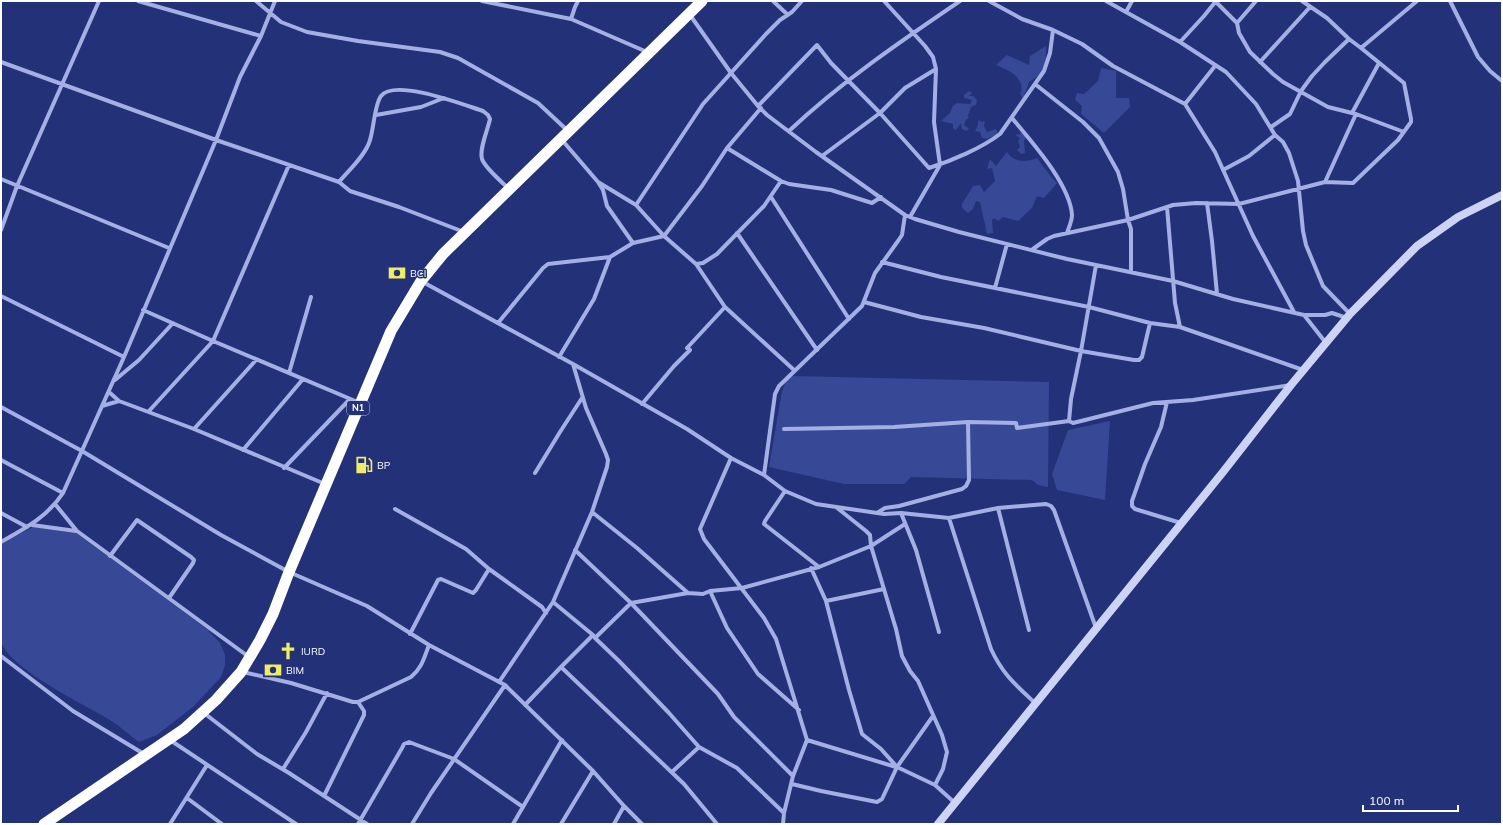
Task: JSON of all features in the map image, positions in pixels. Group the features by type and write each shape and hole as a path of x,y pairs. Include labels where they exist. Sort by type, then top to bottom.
{"highway":[{"name":"N1","path":"44,824 170,740 204,712 241,672 267,627 326,485 355,401 391,331 421,281 432,266 465,232 702,1"}],"street":[{"path":"1,230 17,186 99,1"},
{"path":"138,1 261,36"},
{"path":"256,1 281,22 307,32 358,41 440,52 458,58 538,103 564,135 598,182 603,190 608,206 633,243"},
{"path":"1,542 32,525 55,504 63,493 114,381 216,140 240,77 261,36 275,1"},
{"path":"482,1 571,19 649,53"},
{"path":"571,19 578,1"},
{"path":"773,1 788,15"},
{"path":"636,205 700,109 766,34 802,1"},
{"path":"884,1 914,32 933,56 936,69 934,122 940,165 910,217"},
{"path":"789,131 815,107 848,81 914,32 960,1"},
{"path":"989,1 1022,19 1053,30 1082,44 1113,66 1185,104 1215,152 1253,236 1294,312"},
{"path":"1106,1 1180,42 1226,72 1256,104 1275,136 1283,142 1289,153 1298,181 1303,231 1306,245 1323,286 1349,316"},
{"path":"1126,12 1132,1"},
{"path":"1180,42 1204,16 1215,1 1237,23 1243,40 1250,52 1283,82 1302,91 1328,107 1354,114 1404,132"},
{"path":"1237,23 1256,1"},
{"path":"1032,250 1047,239 1067,233 1128,220 1166,207 1206,203 1239,204 1325,182 1353,183 1398,140 1404,132 1411,119 1405,88 1400,80 1349,39 1327,18 1302,1"},
{"path":"1361,48 1416,1"},
{"path":"1450,1 1478,57 1490,71 1502,81"},
{"path":"1260,62 1310,7"},
{"path":"689,14 759,107 822,156 905,215 959,232 1067,259 1173,281 1233,299 1304,315 1325,315 1332,313 1349,316"},
{"path":"498,323 543,268 548,264 610,257 633,243 664,236 702,186 727,148 759,107 816,45 929,168 940,165 991,141 1000,134 1044,71 1047,64 1053,30"},
{"path":"1271,127 1290,114 1302,91 1325,62 1349,39"},
{"path":"1,62 216,140 339,182 350,191 465,232"},
{"path":"1325,182 1354,114 1379,63"},
{"path":"1185,104 1215,66"},
{"path":"822,156 880,113 905,88 936,69"},
{"path":"1035,84 1083,122 1099,138 1118,172 1123,189 1128,220 1132,229 1131,272"},
{"path":"339,182 366,151 370,142 380,98 385,92 394,90 412,91 444,98 483,111 488,115 490,119 483,145 482,158 485,164 509,189"},
{"path":"376,115 421,107 444,98"},
{"path":"1012,118 1039,152 1064,190 1072,213 1072,218 1067,233"},
{"path":"1223,170 1249,156 1275,136"},
{"path":"727,148 781,181 789,184 831,190 872,203 881,197"},
{"path":"149,411 212,341 289,165"},
{"path":"1,180 169,248"},
{"path":"696,264 710,260 771,197 781,181"},
{"path":"598,182 636,205 664,236 696,264 725,307 794,370"},
{"path":"938,824 1291,385 1349,316 1416,246 1458,217 1502,195"},
{"path":"771,197 848,319"},
{"path":"1206,203 1212,241 1217,294"},
{"path":"1166,207 1175,303 1180,327"},
{"path":"764,475 775,394 779,386 794,370 858,311 864,302 875,273 902,235 905,215"},
{"path":"737,233 762,267 789,311 817,350"},
{"path":"995,288 1008,244"},
{"path":"559,356 594,298 610,257"},
{"path":"882,262 941,277 1089,307 1150,324 1180,327 1304,370"},
{"path":"1069,421 1071,399 1082,351 1096,265"},
{"path":"421,281 559,356 687,429 732,458 764,475 785,491 816,504 878,513 901,513 949,518 998,508 1046,504 1051,506 1054,510 1096,628"},
{"path":"1,296 124,357"},
{"path":"289,373 311,297"},
{"path":"864,302 940,321 984,328 1082,351 1134,360 1139,360 1142,357 1150,324"},
{"path":"642,404 674,366 690,350 687,348 725,307"},
{"path":"143,310 256,360 355,401 284,468"},
{"path":"1304,315 1326,343"},
{"path":"114,381 139,360 173,323"},
{"path":"194,429 256,360"},
{"path":"499,682 553,602 592,512 607,467 608,460 582,398 573,364"},
{"path":"243,450 304,379"},
{"path":"784,429 894,427 968,422 1016,423 1017,428 1069,421 1073,423 1153,403 1193,400 1291,385"},
{"path":"109,392 119,401 194,429 326,485"},
{"path":"536,474 560,432 582,398"},
{"path":"102,406 119,401"},
{"path":"1167,402 1161,427 1145,464 1132,501 1132,506 1135,509 1181,523"},
{"path":"1,406 82,451 221,535 289,572 362,604 429,645 505,685 593,771 642,824"},
{"path":"878,513 885,508 899,506 962,489 966,486 969,480 968,422"},
{"path":"732,458 700,529 704,539 764,618 776,639 799,710 807,740 793,776 782,824"},
{"path":"1,460 63,493"},
{"path":"785,491 764,524 819,567"},
{"path":"55,504 76,531 250,658"},
{"path":"836,507 866,530 870,535 871,546 902,656 910,671 918,681 942,735 947,752 943,770 935,785"},
{"path":"998,508 1028,630"},
{"path":"395,509 466,549 489,569 542,607 546,613"},
{"path":"592,512 637,548 688,593"},
{"path":"1,513 27,527"},
{"path":"901,513 916,550 939,632"},
{"path":"949,518 991,649 1008,677 1036,704"},
{"path":"110,556 137,520 191,557 194,560 193,563 169,598"},
{"path":"525,705 561,666 631,603 688,593 699,595 710,591 742,588 819,567 871,546 906,524"},
{"path":"32,525 76,531"},
{"path":"575,550 631,603 718,694 734,717 793,776"},
{"path":"811,568 826,601 862,734 896,767"},
{"path":"410,634 438,580 441,579 470,593 473,593 489,569"},
{"path":"826,601 884,589"},
{"path":"710,591 727,628 758,674 799,710"},
{"path":"553,602 594,636 699,747 737,768 784,813"},
{"path":"241,672 291,683 353,702 358,702 411,677 418,671 422,664 429,645"},
{"path":"1,655 73,710 147,756"},
{"path":"561,666 690,790 717,824"},
{"path":"412,824 431,793 505,685"},
{"path":"283,769 306,732 327,693"},
{"path":"324,796 364,716 364,711 358,702"},
{"path":"204,712 257,754 324,796 359,822 367,824"},
{"path":"792,784 828,793 878,802 882,799 896,767 933,716"},
{"path":"170,740 296,824"},
{"path":"513,824 562,740"},
{"path":"807,740 896,767 935,785 955,803"},
{"path":"359,822 404,744 409,742 454,759 523,807"},
{"path":"672,772 699,747"},
{"path":"170,824 207,765"},
{"path":"561,824 593,771"},
{"path":"187,798 222,824"},
{"path":"614,824 624,806"}],"shaded area":[{"path":"1046,46 1046,58 1041,74 1029,82 1023,99 1020,94 1021,86 1018,78 1011,72 996,65 1007,55 1029,65 1030,56"},
{"path":"1101,68 1116,71 1116,98 1129,98 1130,107 1104,133 1081,114 1082,106 1075,100 1077,93 1084,94 1098,81"},
{"path":"969,91 972,93 969,96 973,96 977,100 976,105 971,107 968,116 969,118 966,120 964,125 969,129 966,131 962,129 961,123 956,130 953,128 953,124 941,121 950,113 953,106 957,103 970,104 972,100 964,98 964,95"},
{"path":"978,120 982,122 985,121 984,126 987,132 996,129 998,134 987,139 982,138 980,132 975,131 978,125"},
{"path":"1021,132 1026,137 1024,141 1025,153 1021,154 1017,150 1020,147 1018,141 1020,138 1015,135 1020,134"},
{"path":"1007,152 1013,158 1020,161 1029,161 1037,158 1057,183 1044,198 1037,196 1032,208 1018,221 1003,217 998,221 994,218 992,220 993,233 987,234 980,202 976,201 973,209 968,213 962,208 962,204 973,186 980,185 984,192 995,181 992,168 987,169 990,159 996,166"},
{"path":"792,376 1049,382 1048,487 1038,485 1032,480 911,477 904,484 844,484 769,467 782,391 786,381"},
{"path":"1110,421 1105,500 1057,490 1052,474 1068,430"},
{"path":"33,527 76,533 207,629 220,643 225,655 225,666 221,677 194,706 157,735 139,742 110,720 33,675 7,653 1,642 1,544"}],"place":[{"name":"BCI","path":"397,273"},
{"name":"BP","path":"364,465"},
{"name":"IURD","path":"288,651"},
{"name":"BIM","path":"273,670"}]}
